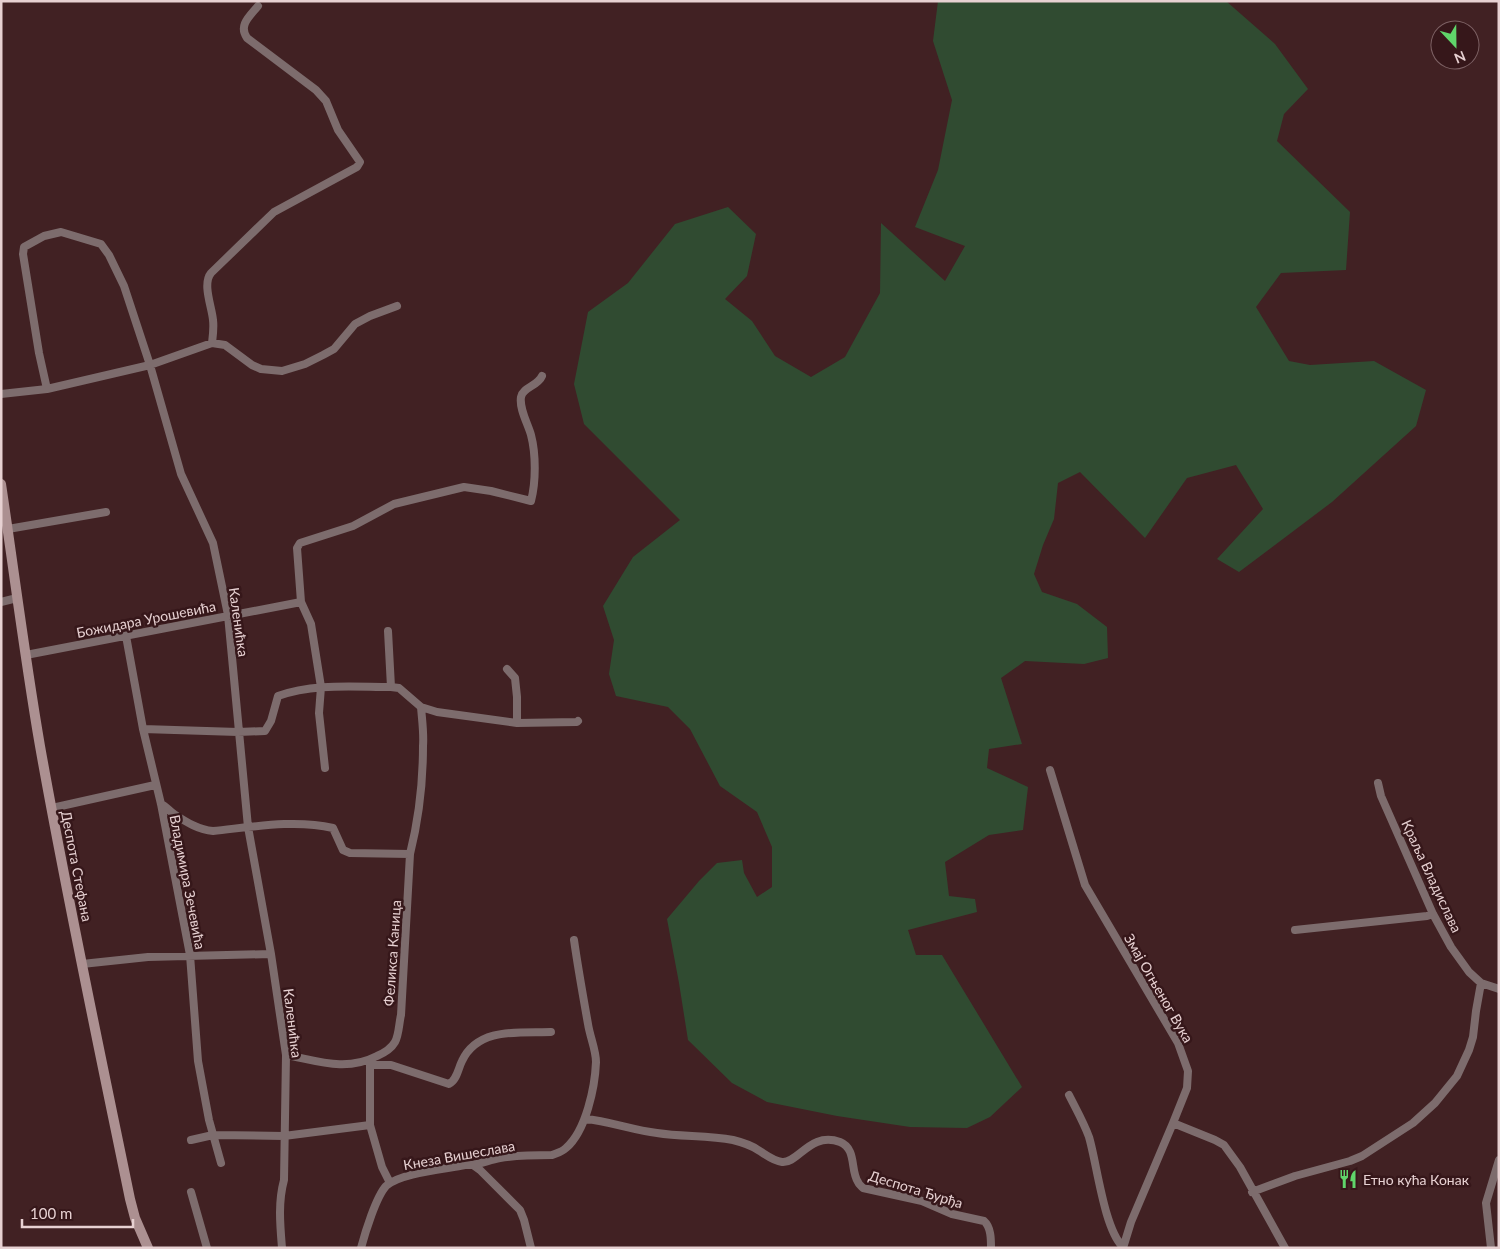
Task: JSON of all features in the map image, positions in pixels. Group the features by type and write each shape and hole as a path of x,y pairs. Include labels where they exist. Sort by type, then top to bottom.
{"main road":[{"name":"Деспота Стефана","path":"1,484 37,728 82,964 131,1205 148,1248"}],"street":[{"path":"212,343 214,328 208,291 208,276 274,212 357,167 360,162 338,130 326,101 310,84 278,63 247,38 243,31 244,26 258,6"},
{"name":"Каленићка","path":"47,389 39,353 23,254 24,248 44,236 61,232 101,244 109,255 124,286 150,366 181,474 212,543 228,616 248,828 271,954 286,1055 284,1180 280,1195 282,1248"},
{"path":"1,394 47,389 150,366 212,343 225,345 252,365 261,369 282,371 305,364 334,349 355,324 397,306"},
{"path":"325,768 319,713 321,688 312,624 301,602 297,548 300,543 353,526 394,504 464,487 491,491 531,501 534,476 533,441 521,398 524,392 540,381 542,376"},
{"path":"8,529 106,512"},
{"path":"1,602 17,598"},
{"name":"Божидара Урошевића","path":"26,655 301,602"},
{"path":"388,631 391,687"},
{"name":"Владимира Зечевића","path":"126,636 143,729 161,804 190,955 198,1062 213,1135 221,1163"},
{"path":"507,669 515,678 517,724"},
{"path":"143,729 265,731 271,721 278,696 294,690 321,688 399,688 421,707 436,712 517,724 578,721"},
{"name":"Феликса Каница","path":"370,1062 390,1048 396,1041 401,1015 410,854 416,830 421,794 424,745 421,707"},
{"name":"Змај Огњеног Вука","path":"1050,770 1085,886 1178,1043 1189,1075 1173,1123 1131,1222 1123,1248"},
{"name":"Краља Владислава","path":"1378,783 1381,796 1433,914 1460,962 1481,983 1499,989"},
{"path":"52,808 155,785"},
{"path":"161,804 186,821 205,830 213,831 293,824 320,825 333,828 343,850 350,853 410,854"},
{"path":"1295,930 1433,914"},
{"name":"Кнеза Вишеслава","path":"361,1248 381,1194 395,1180 465,1165 473,1166 499,1158 552,1155 567,1148 578,1132 590,1103 596,1060 588,1026 574,940"},
{"path":"82,964 148,956 271,954"},
{"path":"1252,1192 1295,1176 1362,1156 1413,1123 1435,1103 1457,1076 1469,1050 1473,1037 1481,983"},
{"path":"286,1055 335,1065 370,1062 391,1065 449,1084 454,1082 469,1050 479,1041 497,1034 551,1032"},
{"path":"370,1062 370,1125 382,1167 390,1183"},
{"path":"1069,1095 1088,1135 1107,1213 1118,1241 1123,1248"},
{"name":"Деспота Ђурђа","path":"585,1118 654,1133 733,1140 757,1149 780,1162 791,1159 815,1142 825,1140 839,1142 847,1146 857,1182 863,1188 922,1201 952,1214 984,1221 990,1230 991,1248"},
{"path":"1173,1123 1224,1145 1240,1167 1252,1192 1285,1248"},
{"path":"191,1140 213,1135 284,1136 370,1125"},
{"path":"1491,1248 1486,1203 1499,1160"},
{"path":"473,1166 480,1170 520,1210 530,1248"},
{"path":"191,1192 207,1248"}],"green space":[{"path":"938,1 1226,1 1275,44 1308,89 1284,114 1277,141 1350,212 1346,270 1281,273 1256,307 1289,361 1310,365 1374,361 1426,390 1416,426 1332,502 1239,572 1217,559 1263,509 1236,465 1187,478 1145,538 1080,472 1058,483 1054,519 1034,574 1042,592 1077,604 1107,627 1108,658 1084,664 1025,661 1001,678 1022,744 989,749 987,768 1028,787 1023,830 989,835 945,862 949,896 975,899 977,912 908,930 916,955 942,955 1022,1087 990,1117 967,1128 910,1127 837,1116 767,1102 732,1083 688,1040 667,919 717,863 742,860 744,873 757,897 772,887 772,847 757,812 720,786 690,729 668,707 616,696 609,674 614,640 603,606 633,557 680,520 584,424 574,384 588,312 628,283 675,224 728,207 756,234 747,276 725,299 752,321 775,356 811,377 845,357 880,293 881,223 945,281 965,246 915,227 938,170 952,100 933,41"}],"place":[{"name":"Етно кућа Конак","path":"1348,1179"}]}
